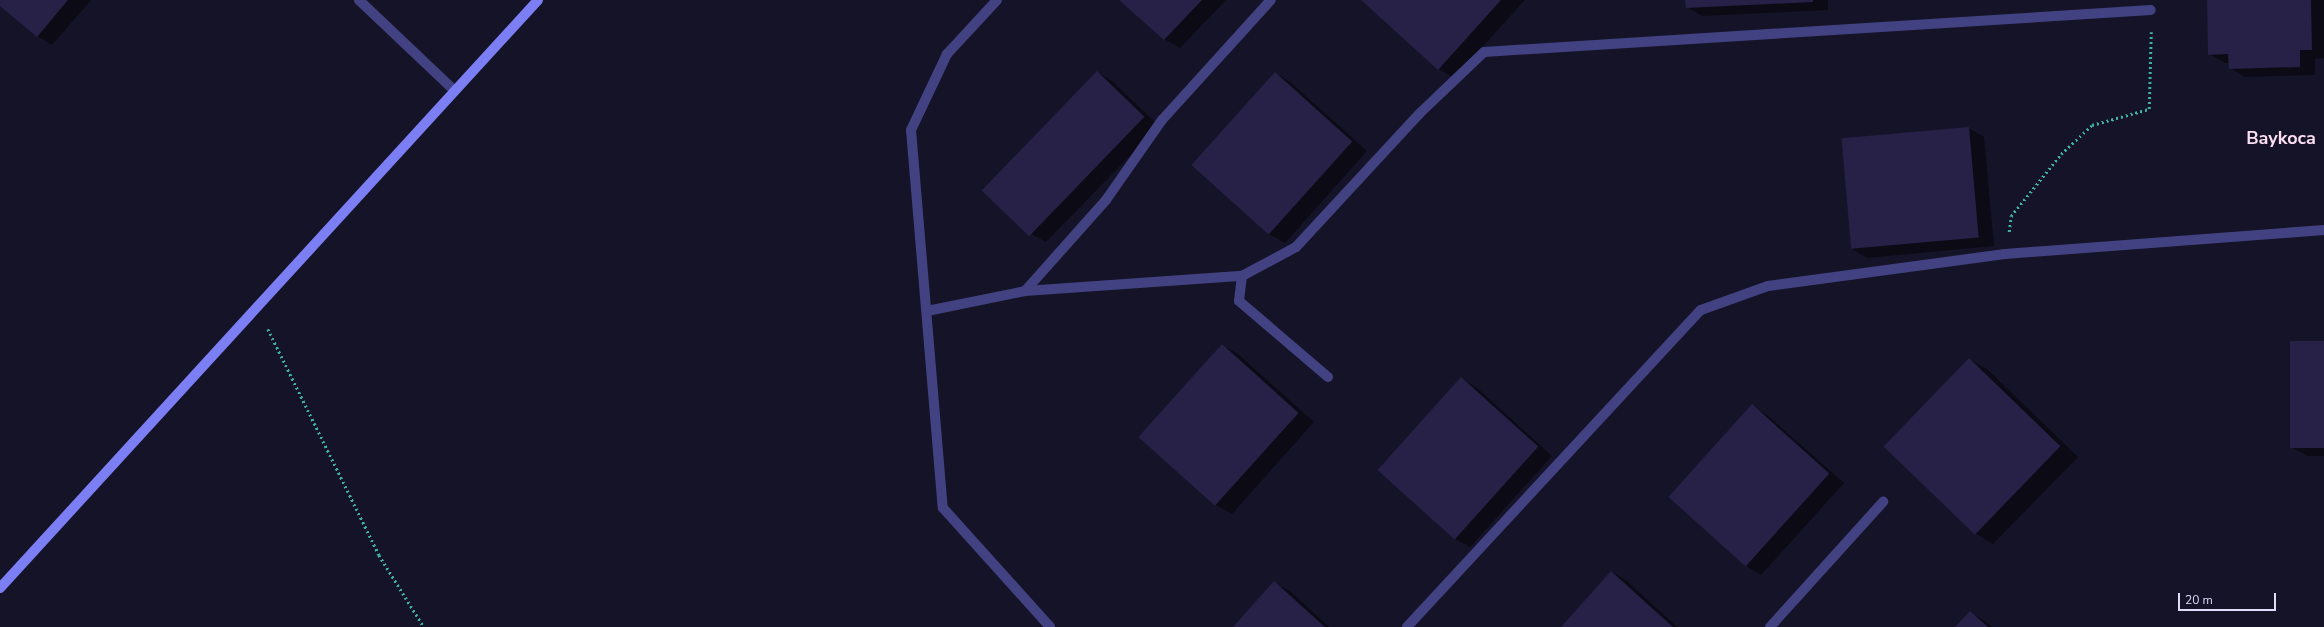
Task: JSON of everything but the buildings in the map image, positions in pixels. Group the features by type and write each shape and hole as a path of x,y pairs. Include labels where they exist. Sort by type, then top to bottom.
{"street":[{"path":"359,0 455,91"},
{"path":"0,588 538,0"},
{"path":"997,0 948,54 911,130 926,311 943,508 1050,627"},
{"path":"1026,291 1106,200 1162,120 1272,0"},
{"path":"926,311 1026,291 1242,276 1296,247 1419,114 1484,52 2151,10"},
{"path":"1407,627 1701,310 1768,286 2006,254 2324,230"},
{"path":"1242,276 1239,301 1328,378"},
{"path":"1770,627 1882,502"}],"path":[{"path":"2006,254 2011,216 2061,154 2092,125 2149,109 2151,10"},
{"path":"257,307 379,555 424,627"}],"district":[{"name":"Baykoca","path":"2281,138"}]}
